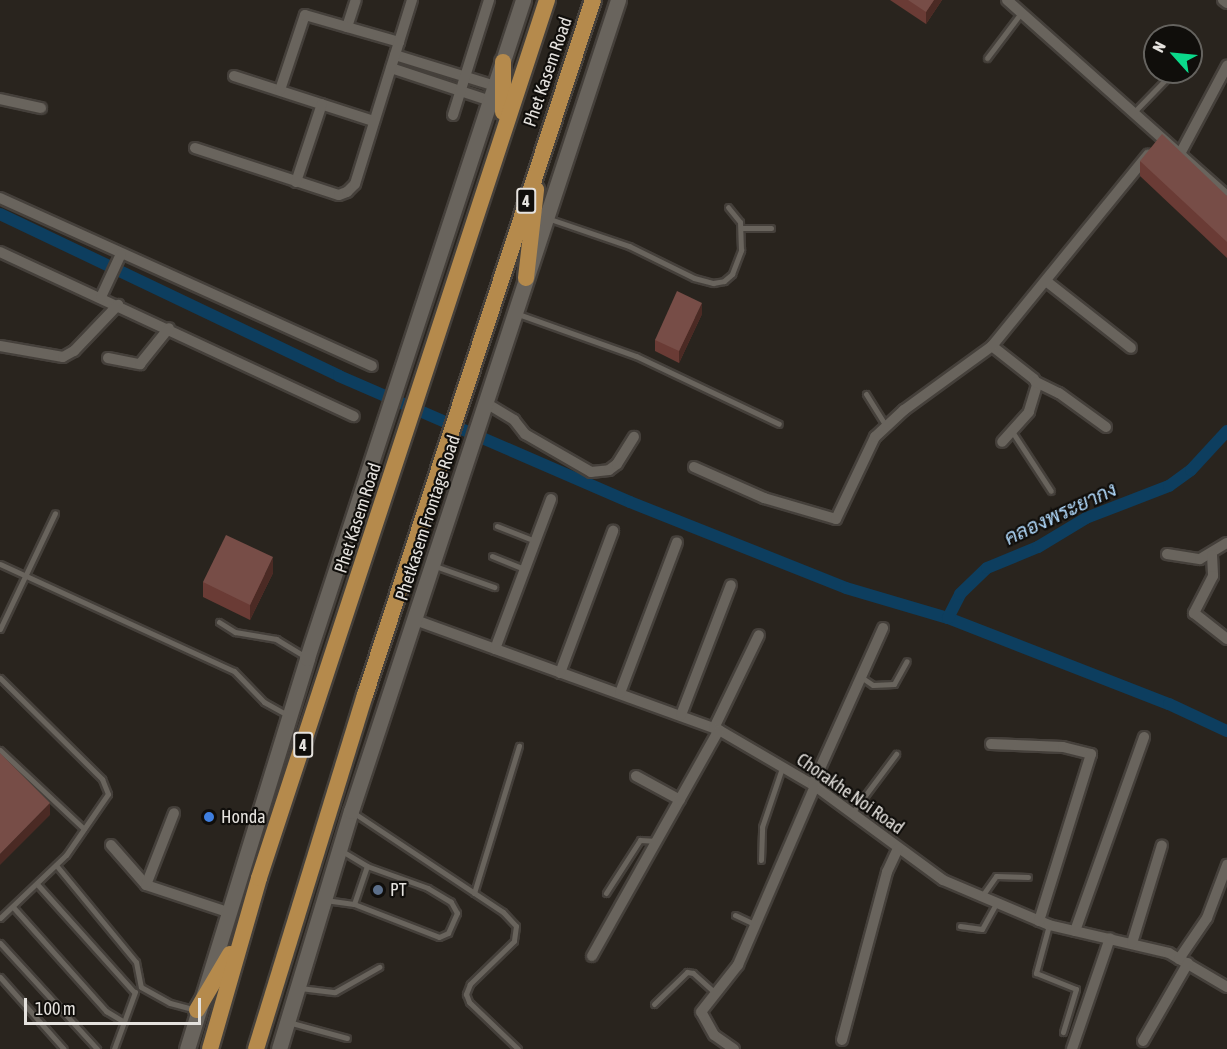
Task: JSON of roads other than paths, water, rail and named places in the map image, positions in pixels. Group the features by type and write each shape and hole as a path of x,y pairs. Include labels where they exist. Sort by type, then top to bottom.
{"highway":[{"name":"Phet Kasem Road","path":"210,1049 243,933 547,0"},
{"name":"Phet Kasem Road","path":"256,1049 298,903 593,0"},
{"path":"501,140 503,62"},
{"path":"526,278 537,168"},
{"path":"197,1011 243,933"}],"main road":[{"name":"4","path":"187,1049 227,912 307,658 524,0"},
{"name":"Phetkasem Frontage Road","path":"279,1049 351,811 618,0"}],"street":[{"path":"347,27 356,0"},
{"path":"195,148 339,195 347,192 355,184 412,0"},
{"path":"453,115 489,0"},
{"path":"1007,0 1021,7 1227,196"},
{"path":"1223,0 1227,3"},
{"path":"280,90 302,17 308,15 399,42"},
{"path":"395,55 465,77 493,93"},
{"path":"1181,152 1227,66"},
{"path":"391,68 461,91 493,93"},
{"path":"234,76 374,121"},
{"path":"0,99 41,108"},
{"path":"296,182 322,104"},
{"path":"694,467 764,498 836,519 868,449 886,426 992,346 1163,136"},
{"path":"0,198 119,258 372,366"},
{"path":"0,252 103,292 118,305 354,416"},
{"path":"103,292 119,258"},
{"path":"1046,281 1131,348"},
{"path":"0,346 63,357 74,351 118,305"},
{"path":"108,357 140,364 169,328"},
{"path":"992,346 1036,382 1059,393 1106,427"},
{"path":"1002,442 1029,412 1036,382"},
{"path":"485,406 514,420 525,434 591,472 609,470 617,464 634,437"},
{"path":"495,649 551,498"},
{"path":"560,673 613,531"},
{"path":"620,693 677,542"},
{"path":"1167,554 1192,559 1212,555 1227,543"},
{"path":"1212,555 1213,576 1194,613 1227,639"},
{"path":"681,715 732,585"},
{"name":"Chorakhe Noi Road","path":"415,620 716,729 814,785 943,880 1044,923 1132,943 1183,961 1227,987"},
{"path":"734,1049 714,1035 701,1017 704,1005 738,965 883,628"},
{"path":"592,956 680,800 716,729 759,635"},
{"path":"1075,931 1144,737"},
{"path":"991,744 1063,747 1091,754 1044,923"},
{"path":"636,776 680,800"},
{"path":"146,885 174,813"},
{"path":"1132,943 1162,844"},
{"path":"111,845 146,885 227,912"},
{"path":"842,1040 887,872 898,848"},
{"path":"1143,1041 1212,908 1227,865"},
{"path":"1072,1049 1110,939"}],"lane":[{"path":"987,58 1021,7"},
{"path":"1135,111 1161,84"},
{"path":"546,217 629,246 694,278 713,283 724,282 737,263 741,228 736,214 728,207"},
{"path":"741,228 771,228"},
{"path":"516,314 636,356 779,424"},
{"path":"866,394 886,426"},
{"path":"1012,433 1051,491"},
{"path":"0,629 55,513"},
{"path":"497,526 535,541"},
{"path":"492,556 525,569"},
{"path":"0,565 234,671 264,702 289,716"},
{"path":"433,566 495,587"},
{"path":"219,622 235,632 276,639 307,658"},
{"path":"861,677 873,685 894,684 907,661"},
{"path":"0,678 105,784 108,794 104,804 56,865 0,918"},
{"path":"474,893 519,746"},
{"path":"0,750 84,829"},
{"path":"852,813 896,754"},
{"path":"760,860 762,827 782,766"},
{"path":"351,811 503,912 516,927 517,935 470,984 466,994 469,1002 518,1049"},
{"path":"606,893 640,840 657,841"},
{"path":"324,900 354,904 439,937 448,933 457,913 451,902 428,888 367,866 339,849"},
{"path":"56,865 136,962 141,987 170,1003 197,1011"},
{"path":"354,904 367,866"},
{"path":"982,898 996,876 1028,878"},
{"path":"37,884 134,992"},
{"path":"960,926 982,929 996,904"},
{"path":"13,907 106,1011 124,1022"},
{"path":"735,915 756,925"},
{"path":"1044,923 1036,973 1077,989 1063,1032"},
{"path":"0,943 98,1049"},
{"path":"297,988 335,992 379,967"},
{"path":"654,1004 687,972 693,973 715,993"},
{"path":"0,977 64,1049"},
{"path":"114,1049 134,992 141,987"},
{"path":"287,1022 347,1038"}],"waterway":[{"path":"0,214 339,376 630,502 846,588 948,618 1169,704 1227,731"},
{"name":"คลองพระยากง","path":"948,618 960,594 987,568 1038,547 1086,518 1169,486 1191,470 1227,431"}],"place":[{"name":"Honda","path":"209,817"},
{"name":"PT","path":"378,890"}]}
